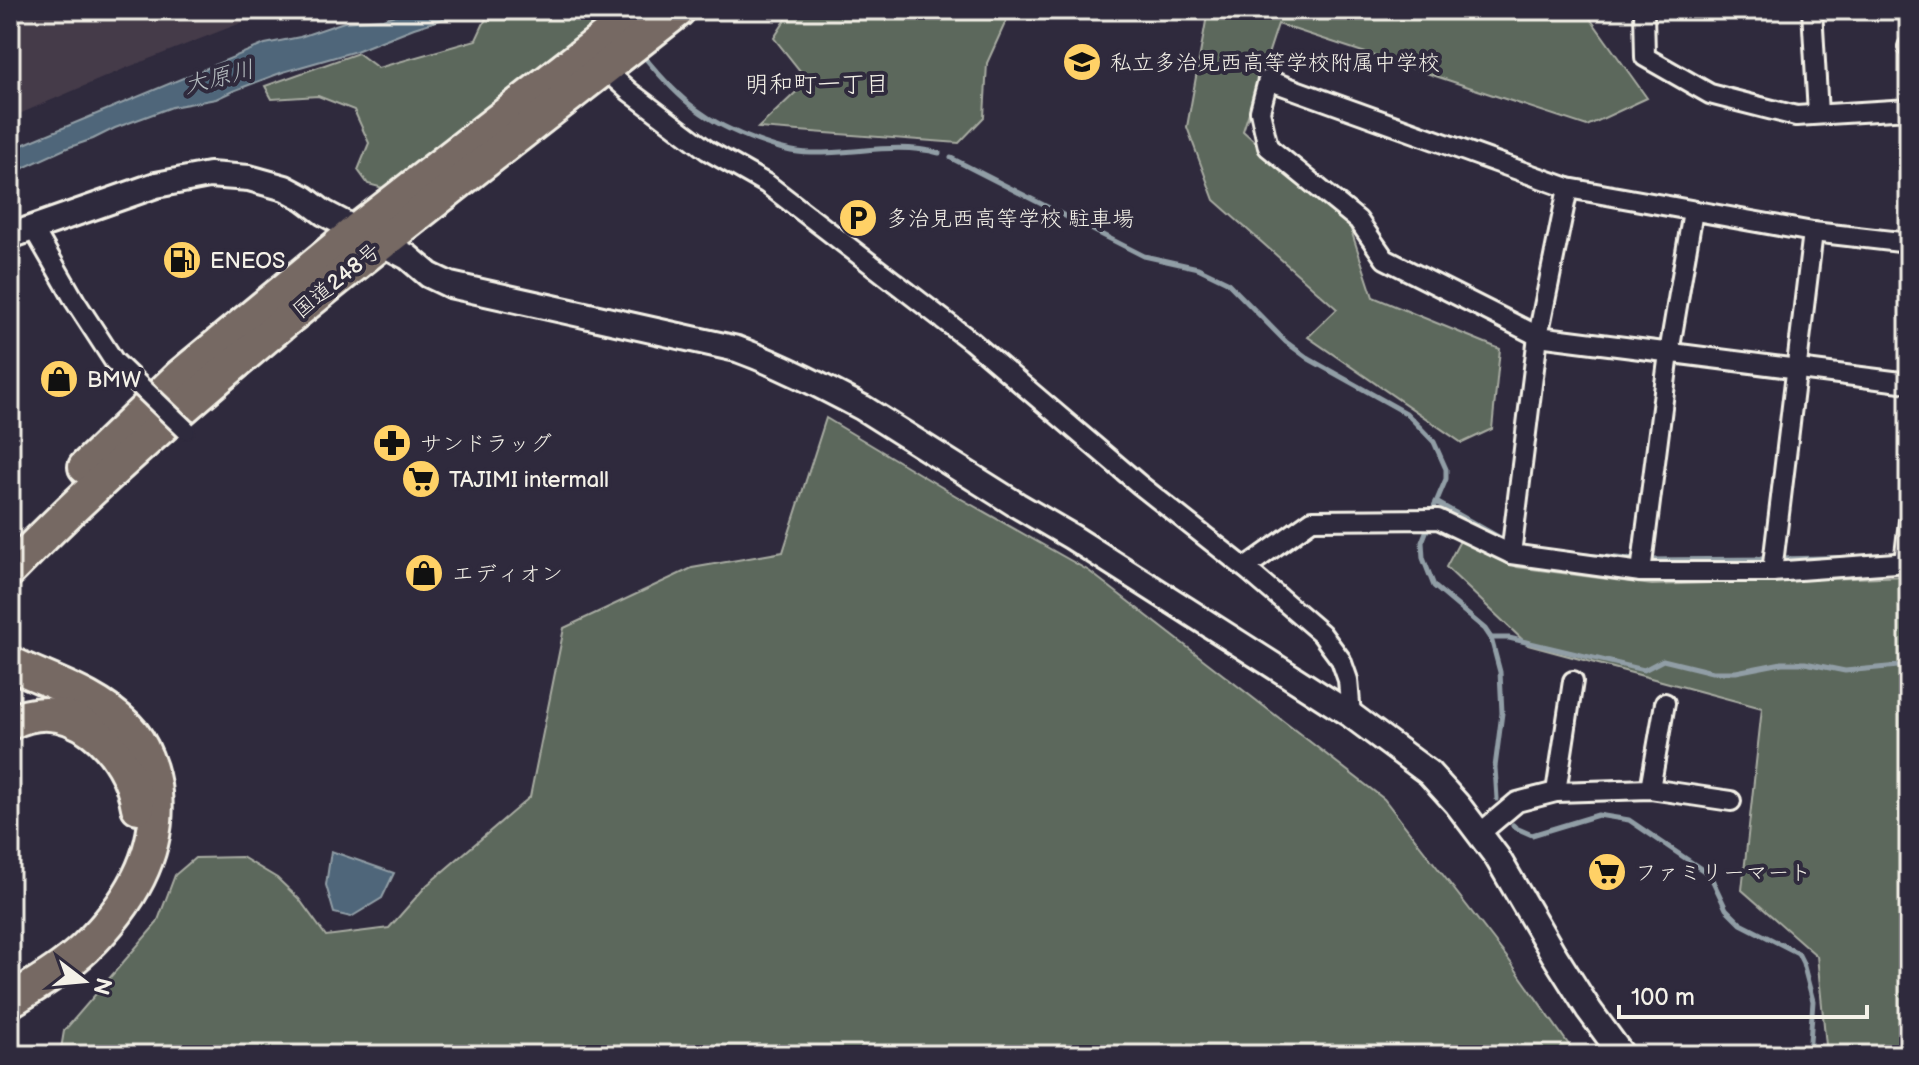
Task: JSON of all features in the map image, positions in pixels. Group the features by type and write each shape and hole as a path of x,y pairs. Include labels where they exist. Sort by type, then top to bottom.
{"highway":[{"name":"国道248号","path":"10,570 124,460 369,237 640,10"},
{"name":"国道248号","path":"10,543 180,376 604,69 679,10"},
{"path":"10,1001 84,949 131,894 144,867 157,815 154,782 142,749 129,729 92,700 18,667"},
{"path":"10,723 34,714 55,715 86,726 102,738 126,768 138,805 138,826 128,866 117,888 90,923 10,980"}],"street":[{"path":"1644,10 1645,57 1710,94 1796,116 1909,109"},
{"path":"1812,10 1818,114"},
{"path":"604,69 707,150 767,184 971,341 1321,633 1341,660 1348,680 1351,715"},
{"path":"1909,243 1813,232 1568,188 1268,80 1260,111 1268,147 1358,220 1385,259 1538,336 1909,383"},
{"path":"186,430 114,361 75,301 22,232 156,185 209,175 249,178 285,188 304,198 324,213 408,257 429,275 450,285 737,349 775,363 863,408 1072,537 1351,715 1429,773 1497,857 1553,953 1622,1055"},
{"path":"1511,554 1538,336 1568,188"},
{"path":"1641,572 1669,353 1693,211"},
{"path":"1772,572 1813,232"},
{"path":"1245,568 1312,520 1438,519 1511,554 1641,572 1772,572 1907,563 1909,521"},
{"path":"1556,792 1573,681"},
{"path":"1650,789 1665,703"},
{"path":"1479,834 1517,802 1556,792 1650,789 1731,801"}],"shaded area":[{"path":"10,10 274,10 10,118"}],"green space":[{"path":"500,10 590,10 597,21 383,188 368,184 358,170 369,143 354,110 318,96 272,99 265,86 358,53 378,68 476,40 488,14"},
{"path":"792,10 1011,10 987,63 984,117 959,143 758,128 808,81 774,38"},
{"path":"1208,10 1584,10 1647,98 1587,126 1278,24 1243,131 1350,227 1373,297 1500,349 1492,429 1462,443 1308,337 1337,309 1214,200 1187,127"},
{"path":"826,418 1089,571 1384,799 1509,960 1576,1055 60,1055 64,1031 157,923 175,875 195,858 242,857 277,878 299,899 326,936 389,928 427,885 530,797 564,628 692,568 783,552"},
{"path":"1462,537 1517,567 1652,585 1909,576 1909,1055 1827,1055 1817,956 1742,890 1762,708 1528,645 1446,567"}],"water":[{"name":"大原川","path":"410,10 472,10 356,51 283,72 216,99 172,107 67,148 25,167 10,180 10,150 265,44 300,37 344,22 383,19"},
{"path":"331,851 394,873 382,898 351,917 334,913 326,885"}],"waterway":[{"path":"646,59 671,87 708,118 739,134 771,145 804,153 891,148 939,153"},
{"path":"951,158 1144,256 1198,268 1227,282 1286,342 1309,359 1406,413 1434,442 1446,469 1446,479 1432,512"},
{"path":"1436,502 1502,539"},
{"path":"1428,527 1422,542 1423,558 1434,586 1485,629 1491,638 1500,672 1502,713 1495,767 1497,799"},
{"path":"1575,554 1637,560"},
{"path":"1779,559 1865,557"},
{"path":"1647,560 1769,559"},
{"path":"1491,638 1509,638 1644,670 1663,660 1712,672 1736,672 1782,663 1805,663 1845,671 1909,665"},
{"path":"1513,825 1532,835 1598,815 1629,820 1710,875 1726,909 1741,924 1798,953 1813,1001 1809,1055"}],"place":[{"name":"私立多治見西高等学校附属中学校","path":"1082,62"},
{"name":"多治見西高等学校 駐車場","path":"858,218"},
{"name":"ENEOS","path":"182,260"},
{"name":"BMW","path":"59,379"},
{"name":"サンドラッグ","path":"392,443"},
{"name":"TAJIMI intermall","path":"421,479"},
{"name":"エディオン","path":"424,573"},
{"name":"ファミリーマート","path":"1607,872"}],"district":[{"name":"明和町一丁目","path":"817,84"}]}
